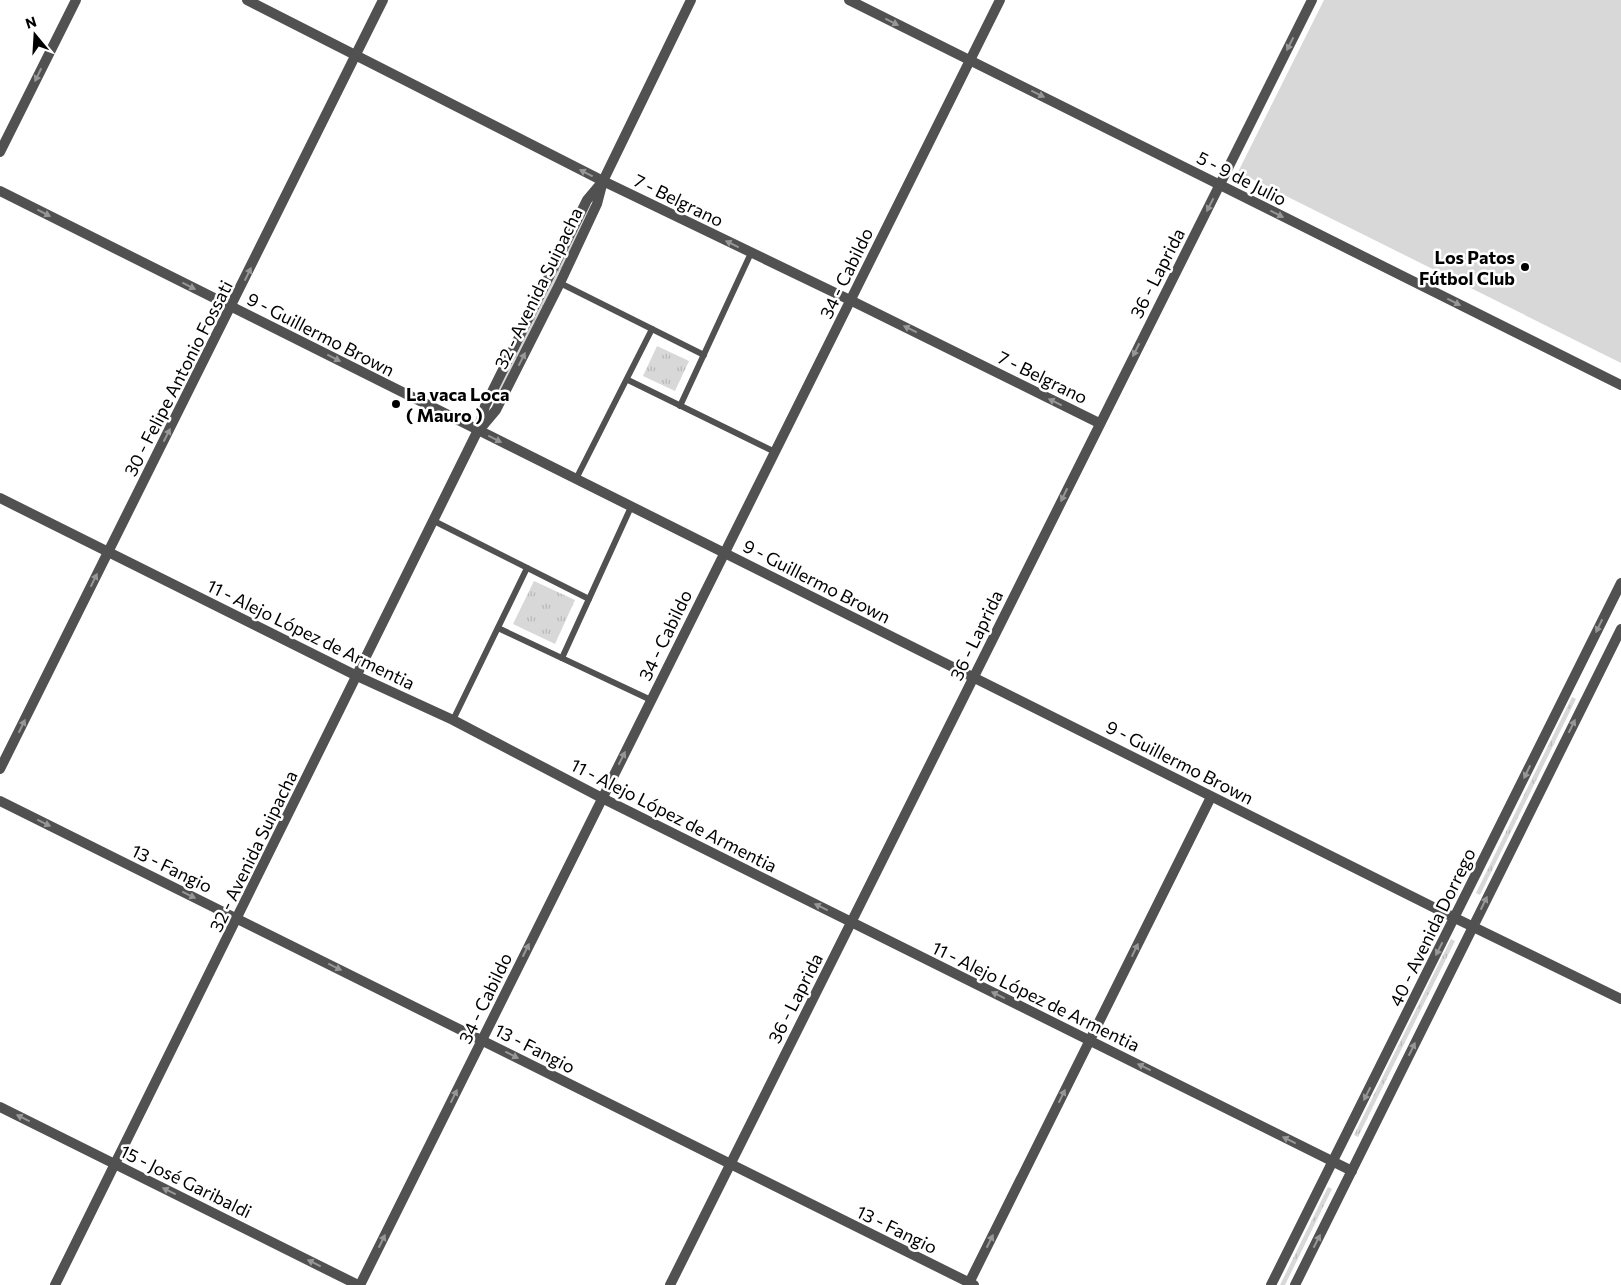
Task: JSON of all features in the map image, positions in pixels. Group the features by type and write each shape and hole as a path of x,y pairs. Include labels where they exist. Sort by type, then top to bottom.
{"street":[{"path":"0,152 76,0"},
{"name":"7 - Belgrano","path":"247,0 356,54 603,182 850,300 1099,424"},
{"name":"30 - Felipe Antonio Fossati","path":"0,770 383,0"},
{"name":"32 - Avenida Suipacha","path":"478,430 496,410 560,283 597,204 603,182 691,0"},
{"name":"5 - 9 de Julio","path":"849,0 1621,385"},
{"name":"34 - Cabildo","path":"359,1285 1000,0"},
{"name":"36 - Laprida","path":"670,1285 1312,0"},
{"name":"32 - Avenida Suipacha","path":"55,1285 434,521 478,430 485,406 583,209 603,182"},
{"name":"9 - Guillermo Brown","path":"0,191 1472,927 1621,999"},
{"name":"11 - Alejo López de Armentia","path":"0,498 357,676 452,720 602,798 1352,1171"},
{"name":"40 - Avenida Dorrego","path":"1271,1285 1621,582"},
{"name":"40 - Avenida Dorrego","path":"1295,1285 1621,629"},
{"path":"971,1284 1211,796"},
{"name":"13 - Fangio","path":"0,801 971,1284"},
{"name":"15 - José Garibaldi","path":"0,1107 359,1285"}],"lane":[{"path":"680,406 751,253"},
{"path":"560,283 704,355"},
{"path":"576,479 628,380 652,329"},
{"path":"628,380 775,452"},
{"path":"562,658 631,506"},
{"path":"434,521 589,599"},
{"path":"452,720 527,568"},
{"path":"498,628 651,700"}],"green space":[{"name":"Los Patos Fútbol Club","path":"1324,0 1621,0 1621,363 1238,172"},
{"path":"588,204 592,206 496,402 492,400"},
{"path":"657,346 689,361 675,391 643,376"},
{"path":"534,581 575,600 555,644 513,624"},
{"path":"1572,697 1576,699 1480,895 1476,893"},
{"path":"1451,939 1455,941 1358,1137 1354,1135"},
{"path":"1328,1187 1332,1189 1285,1285 1280,1285"}],"place":[{"name":"Los Patos Fútbol Club","path":"1525,267"},
{"name":"La vaca Loca ( Mauro )","path":"396,404"}]}
